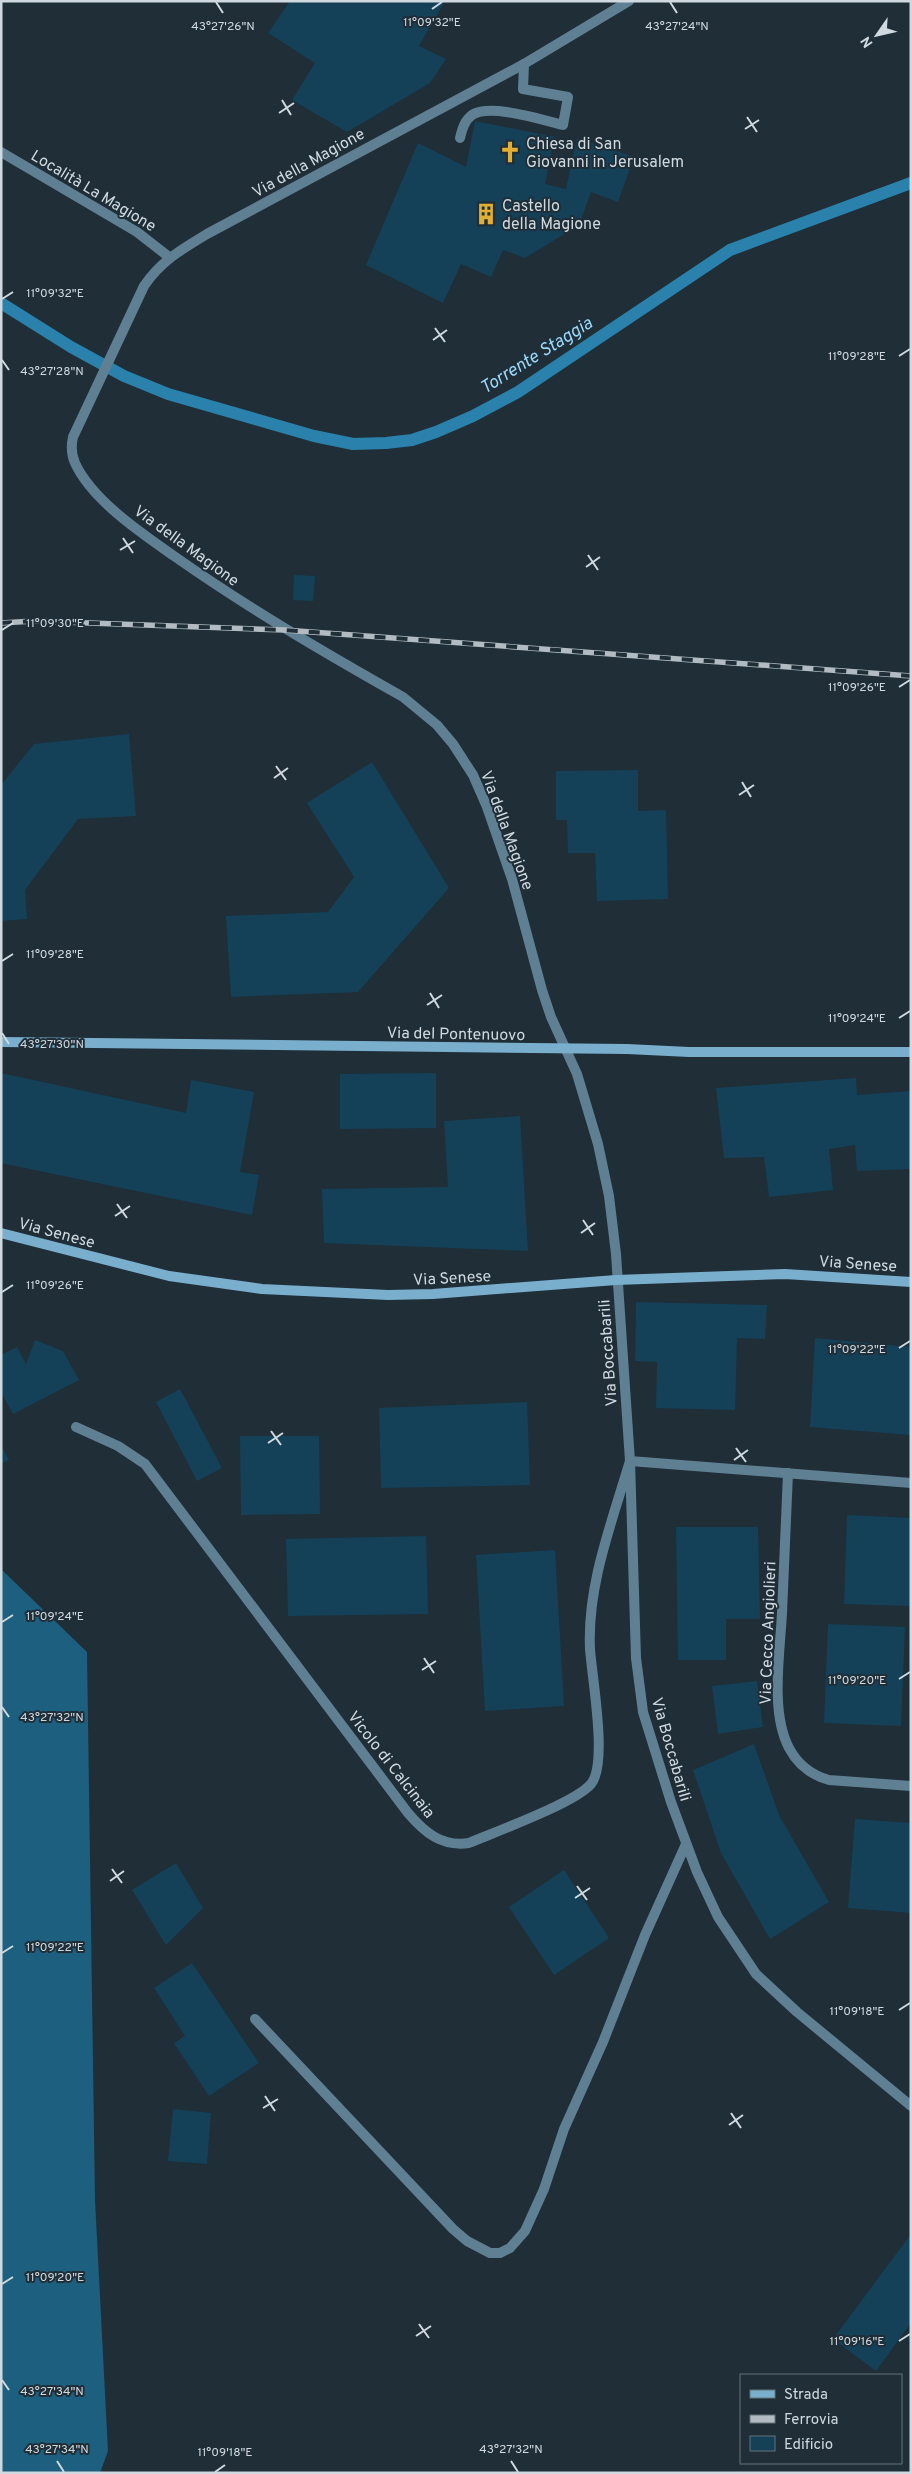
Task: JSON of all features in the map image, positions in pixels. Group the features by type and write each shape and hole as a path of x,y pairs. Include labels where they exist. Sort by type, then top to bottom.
{"main road":[{"name":"Via del Pontenuovo","path":"1,1042 566,1050 911,1052"},
{"name":"Via Senese","path":"1,1233 169,1276 262,1289 388,1295 433,1294 616,1280 785,1274 911,1282"}],"street":[{"name":"Via della Magione","path":"616,1280 613,1224 604,1171 585,1096 542,990 512,879 490,816 473,775 453,744 437,725 403,698 284,630 231,596 131,524 94,490 80,471 72,455 73,437 144,286 154,271 169,257 207,234 524,64 628,1"},
{"path":"460,138 464,123 469,117 489,110 563,125 568,97 523,89 524,64"},
{"name":"Località La Magione","path":"1,152 137,232 169,257"},
{"name":"Via Boccabarili","path":"616,1280 630,1461 634,1625 640,1693 658,1763 686,1844 718,1917 756,1974 797,2012 911,2106"},
{"name":"Vicolo di Calcinaia","path":"76,1427 131,1454 157,1478 408,1813 438,1840 458,1845 469,1843 571,1798 591,1784 596,1775 599,1754 590,1650 590,1619 596,1581 630,1461"},
{"path":"630,1461 911,1483"},
{"name":"Via Cecco Angiolieri","path":"788,1473 778,1680 780,1719 788,1747 796,1759 816,1776 829,1780 911,1786"},
{"path":"255,2019 425,2200 467,2242 490,2253 500,2253 518,2240 535,2212 564,2129 603,2042 645,1935 686,1844"}],"shaded area":[{"path":"1,1569 87,1652 95,2200 108,2451 100,2473 1,2473"}],"building":[{"path":"290,1 445,1 419,46 446,59 430,83 347,132 292,100 315,63 268,33"},
{"name":"Castello della Magione","path":"475,121 555,137 545,184 566,189 577,138 634,157 618,202 591,192 579,225 525,258 503,250 491,277 461,264 443,303 366,265 418,143 466,167"},
{"path":"294,575 315,576 313,601 293,600"},
{"path":"129,734 136,816 78,819 25,890 27,919 1,921 1,785 34,744"},
{"path":"372,762 449,888 358,992 231,997 226,916 328,912 354,877 307,803"},
{"path":"638,770 638,811 666,810 668,899 597,901 595,853 568,853 567,820 556,820 556,771"},
{"path":"1,1073 186,1113 191,1080 254,1092 240,1172 259,1175 252,1215 1,1163"},
{"path":"436,1073 436,1128 340,1129 340,1074"},
{"path":"856,1078 857,1095 911,1091 911,1169 857,1171 855,1145 829,1149 833,1190 769,1197 764,1157 724,1158 716,1088"},
{"path":"520,1116 528,1251 324,1243 322,1189 448,1187 444,1121"},
{"path":"636,1302 767,1305 765,1339 737,1338 735,1410 656,1408 657,1362 635,1361"},
{"path":"815,1338 911,1347 911,1435 810,1427"},
{"path":"35,1340 63,1351 79,1380 13,1414 1,1392 1,1355 17,1347 26,1364"},
{"path":"180,1389 222,1468 197,1481 156,1402"},
{"path":"527,1402 530,1485 381,1488 379,1408"},
{"path":"240,1436 319,1436 320,1514 241,1515"},
{"path":"1,1445 9,1460 1,1464"},
{"path":"847,1515 911,1518 911,1606 844,1604"},
{"path":"676,1527 758,1527 760,1619 726,1619 726,1660 678,1660"},
{"path":"426,1536 428,1614 288,1616 286,1539"},
{"path":"555,1550 564,1706 485,1711 476,1555"},
{"path":"828,1624 905,1627 901,1726 824,1723"},
{"path":"757,1681 763,1727 718,1734 712,1686"},
{"path":"754,1744 779,1815 829,1902 770,1939 721,1853 693,1770"},
{"path":"855,1819 911,1823 911,1913 848,1908"},
{"path":"176,1863 203,1908 166,1945 132,1890"},
{"path":"564,1870 609,1938 554,1975 509,1907"},
{"path":"192,1963 259,2063 209,2096 174,2043 185,2036 154,1988"},
{"path":"173,2109 211,2113 207,2164 168,2161"},
{"path":"911,2234 911,2323 876,2371 833,2339"}],"waterway":[{"name":"Torrente Staggia","path":"1,303 71,347 124,376 168,394 314,436 353,444 412,440 473,416 518,392 730,250 911,183"}],"railway":[{"path":"1,623 34,621 284,630 911,676"}],"place":[{"name":"Chiesa di San Giovanni in Jerusalem","path":"510,152"},
{"name":"Castello della Magione","path":"486,214"}]}
